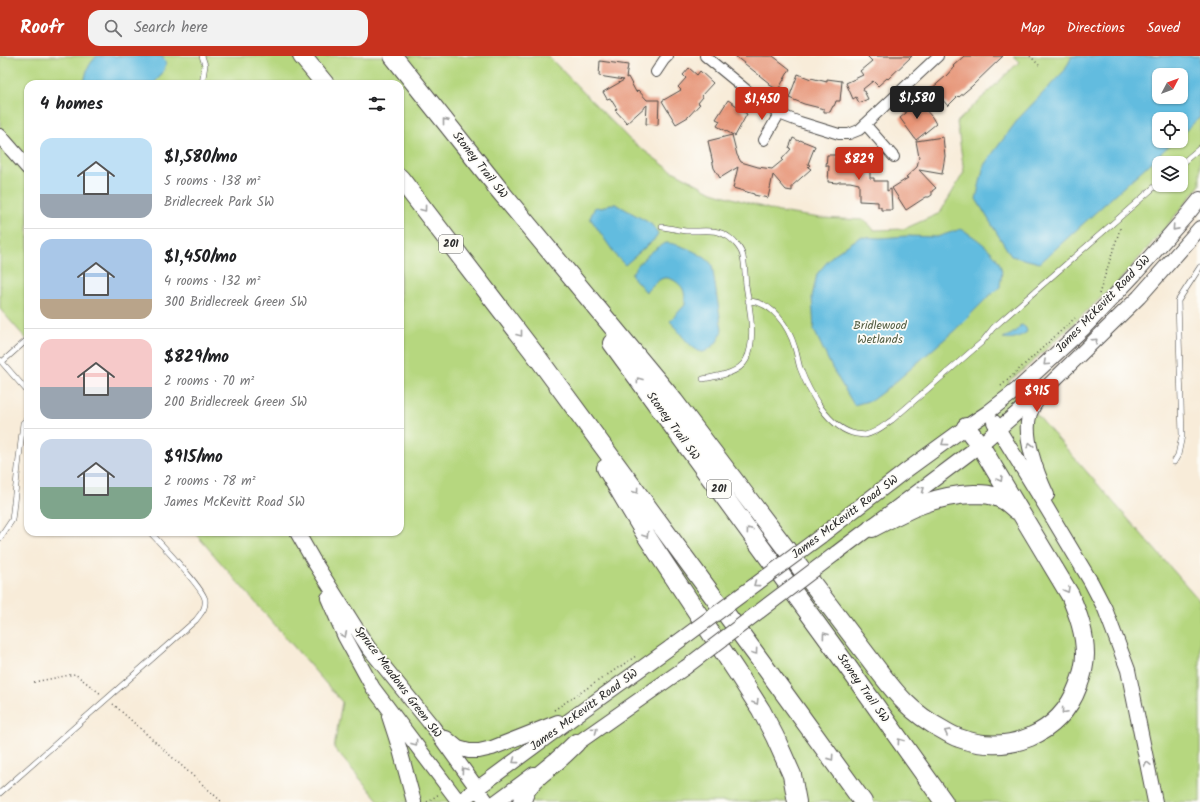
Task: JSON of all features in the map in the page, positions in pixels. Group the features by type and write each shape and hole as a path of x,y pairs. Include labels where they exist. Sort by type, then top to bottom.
{"highway":[{"path":"302,56 322,80"},
{"name":"Stoney Trail SW","path":"393,56 495,185 710,477 943,800"},
{"name":"201","path":"404,183 538,358 863,802"},
{"path":"495,185 674,401 892,689 922,718 958,738 970,742 986,744 1008,744 1023,741 1037,735 1051,725 1067,709 1082,676 1085,655 1084,635 1079,616 1070,595 980,445 966,427"},
{"path":"538,358 647,537 761,710 792,774 797,802"},
{"path":"872,528 907,510 933,500 956,495 981,494 1001,498 1022,515"},
{"path":"522,802 525,791 530,783 554,764 576,743"}],"main road":[{"path":"0,136 24,163"},
{"name":"James McKevitt Road SW","path":"459,802 582,711 672,647 1019,388 1084,328 1134,275 1200,199"},
{"name":"James McKevitt Road SW","path":"496,802 576,743 686,667 835,554 872,528 999,430 1048,386 1139,297 1200,228"},
{"path":"1048,386 1034,404 1030,412 1028,428 1030,445 1041,482 1053,508 1084,561 1091,582"},
{"path":"987,413 999,430 1091,582 1105,609 1128,670 1155,802"},
{"name":"Spruce Meadows Green SW","path":"299,536 368,647 433,727 487,802"},
{"name":"Spruce Meadows Green SW","path":"313,560 345,637 373,688 459,802"},
{"path":"384,702 400,750 414,802"},
{"path":"433,727 458,748 479,751 492,748 544,728 582,711"}],"street":[{"path":"656,72 668,56"},
{"path":"706,56 760,101 780,114 839,134 854,132 865,124 938,56"},
{"path":"764,140 780,114"},
{"path":"865,124 894,157"}],"lane":[{"path":"202,56 205,65 203,80"},
{"path":"1188,158 1200,148"},
{"path":"748,301 756,301 765,305 779,316 788,330 795,346 800,367 808,386 819,404 832,420 848,432 864,435 877,431 892,420 982,342 993,328 1152,189"},
{"path":"662,227 687,231 715,230 729,238 738,247 743,256 751,330 751,346 746,360 736,370 723,375 703,379"},
{"path":"1174,462 1178,455 1182,436 1178,301 1200,267"},
{"path":"24,342 1,361 24,387"},
{"path":"0,538 12,520 24,422"},
{"path":"0,793 196,620 205,609 206,599 199,588 154,536"}],"path":[{"path":"1030,56 1039,65"},
{"path":"1099,295 1126,211"},
{"path":"550,713 575,698 636,656"},
{"path":"34,682 75,674 107,698 222,802"}],"green space":[{"name":"Bridlewood Wetlands","path":"0,56 548,56 630,140 669,169 712,192 779,212 820,218 865,220 874,230 904,229 940,213 964,172 957,122 1019,62 1013,56 1200,56 1200,185 1119,281 1029,365 1008,382 1200,601 1200,802 379,802 334,748 342,702 197,536 404,536 404,80 24,80 24,336 0,309"}],"water":[{"path":"97,56 162,56 166,63 164,70 157,80 85,80 91,62"},
{"path":"1072,56 1200,56 1200,117 1188,128 1188,112 1152,112 1152,148 1166,148 1158,156 1152,156 1152,161 1040,263 1011,256 976,199 984,165 1019,118 1065,70"},
{"path":"610,204 616,204 651,224 658,233 656,238 625,265 617,257 590,218 595,207 602,208"},
{"path":"961,229 979,240 999,262 1002,270 1000,287 955,330 892,385 872,400 854,405 832,368 814,330 812,297 817,274 833,255 860,237 937,237"},
{"path":"666,243 691,250 704,257 712,265 722,330 716,342 705,352 698,351 694,348 684,339 670,321 685,305 684,291 679,284 673,280 664,278 646,292 631,275 646,256 656,248"},
{"path":"1022,325 1026,328 1027,332 1016,338 1003,338 1012,334 1020,327 1019,326"}],"building":[{"path":"735,56 773,56 790,69 778,90 768,84 769,83"},
{"path":"867,56 912,56 888,79 887,78 878,86 873,81 863,89 868,99 859,103 856,97 853,99 846,83 863,75 860,71 872,61"},
{"path":"964,56 1003,56 972,86 959,97 958,96 948,106 940,97 938,98 930,90 946,76 954,67 953,66"},
{"path":"600,61 628,65 626,78 628,77 636,92 638,90 647,100 659,100 658,125 646,124 647,105 627,123 615,110 617,109 610,98 607,99 603,92 624,80 599,76"},
{"path":"689,68 697,75 700,71 713,83 701,96 703,97 698,103 700,104 688,117 676,124 662,101 681,90 678,87 686,78 683,75"},
{"path":"798,74 811,79 827,82 827,79 842,81 840,101 836,101 830,112 824,112 824,109 804,104 789,98"},
{"path":"728,100 747,114 735,136 717,126 720,121 716,119"},
{"path":"913,102 917,107 924,108 936,124 916,140 900,118 906,113 903,109"},
{"path":"732,135 737,155 741,162 772,169 783,160 782,159 791,149 789,148 793,138 815,146 808,164 810,165 808,167 811,169 792,186 792,191 786,190 773,175 768,198 733,188 738,167 720,178 714,168 708,141"},
{"path":"943,137 945,156 942,174 919,170 936,188 932,191 932,195 926,197 906,210 892,188 908,178 906,177 917,167 919,157 916,141"},
{"path":"827,155 837,155 837,158 859,159 858,170 870,171 870,178 874,178 874,181 887,181 887,191 891,189 892,210 881,210 881,207 878,207 878,202 859,201 859,184 850,182 828,182 829,166 826,166"}]}
